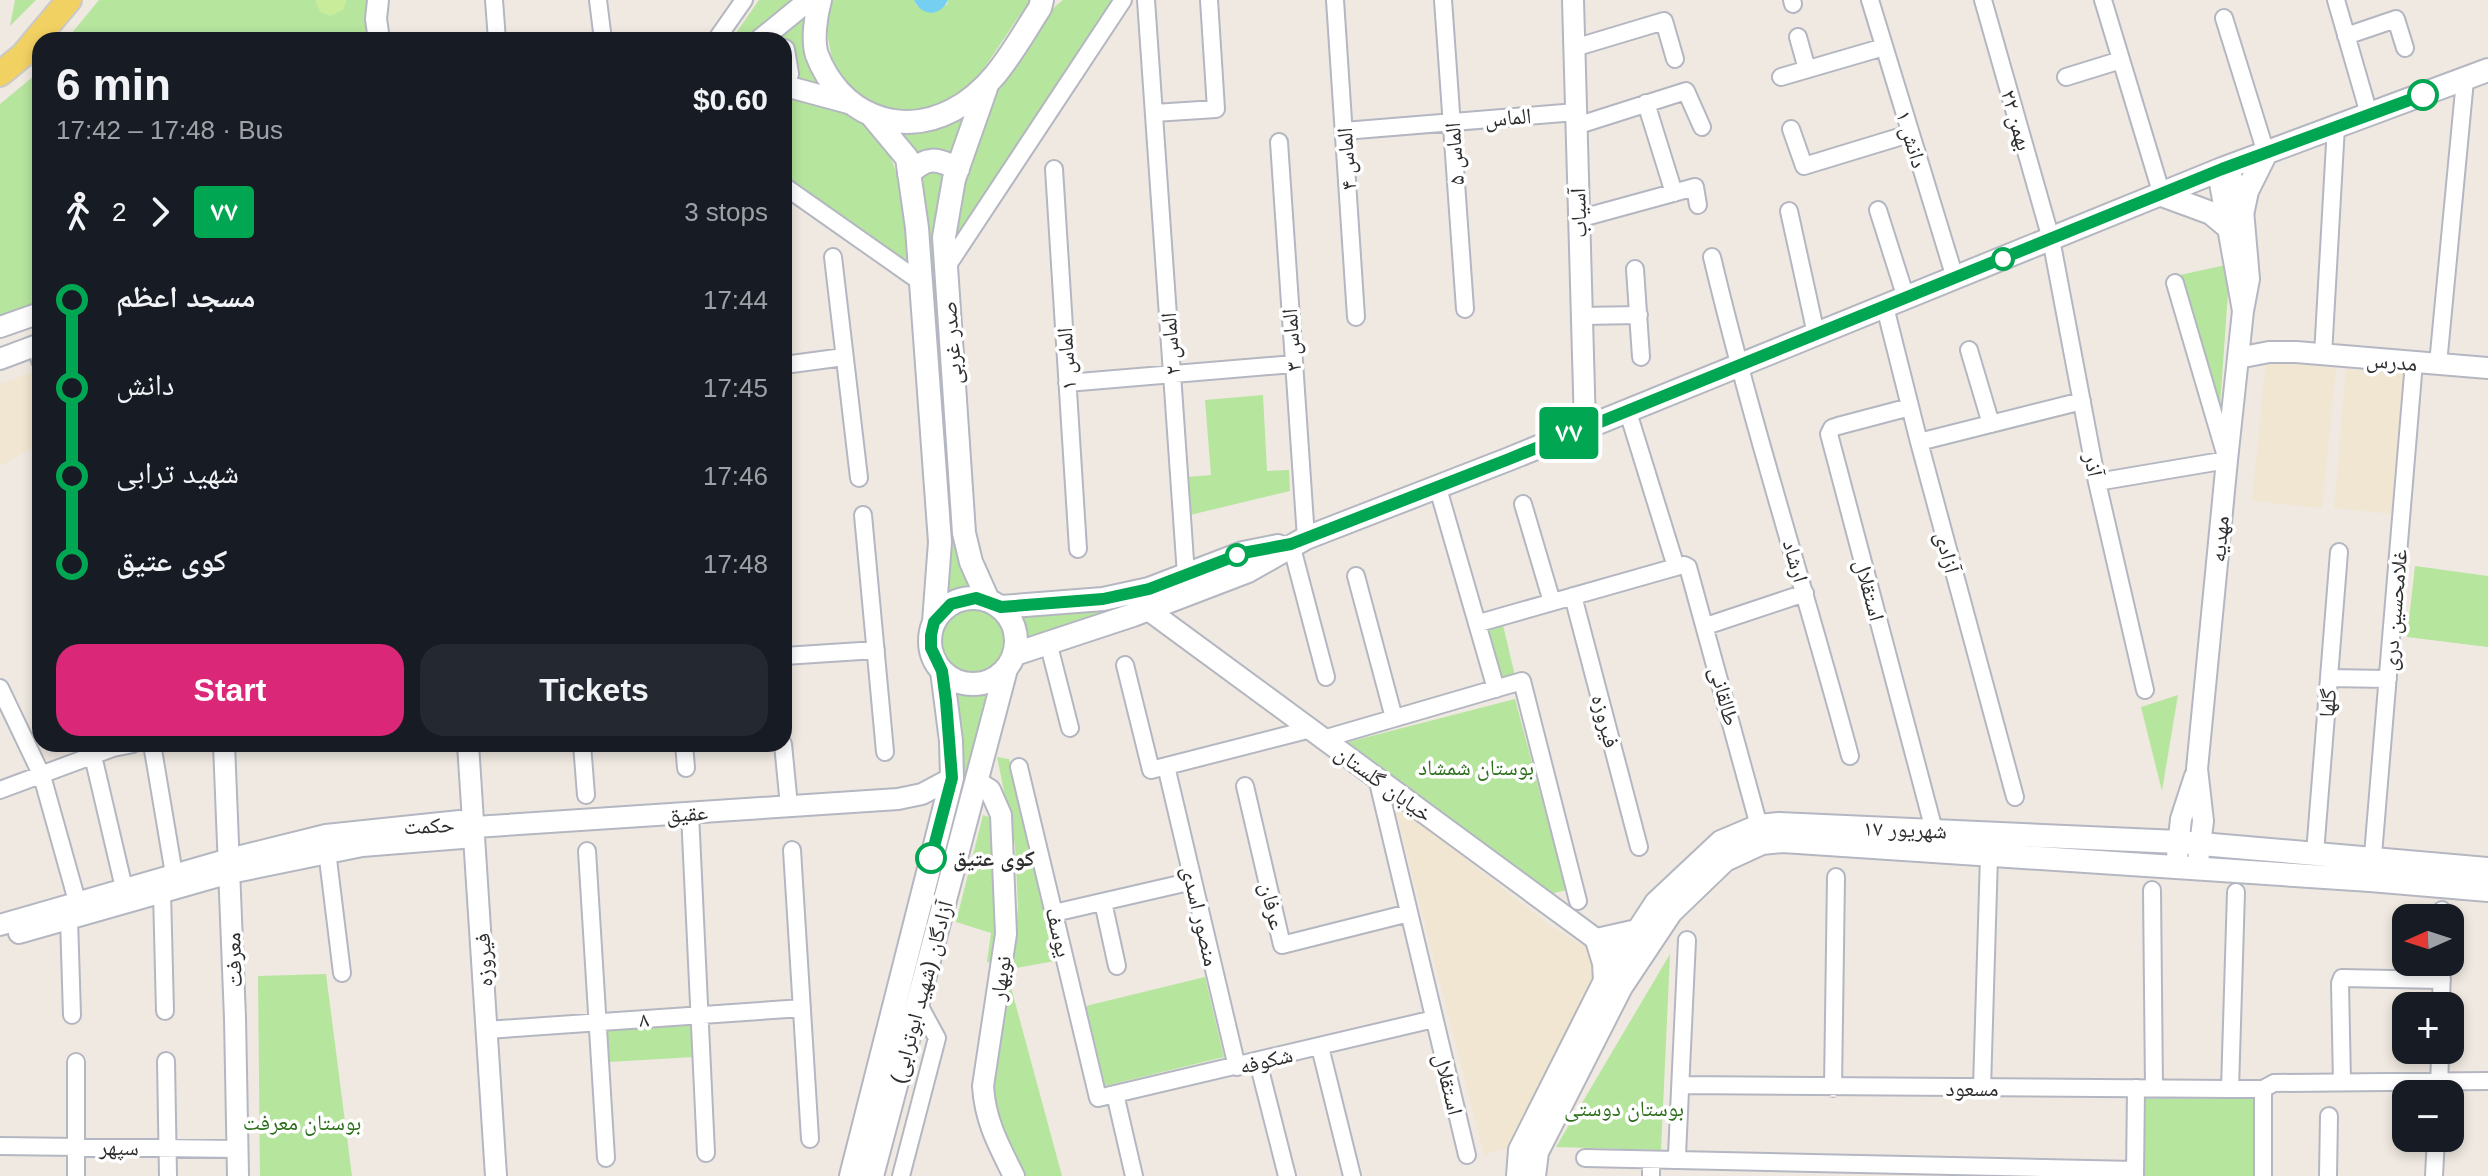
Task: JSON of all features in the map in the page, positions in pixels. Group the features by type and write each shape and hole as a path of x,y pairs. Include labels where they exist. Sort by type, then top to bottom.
{"main road":[{"path":"42,32 69,0"},
{"path":"820,0 817,55 832,82 852,104 872,116 908,124 952,111 986,88 1044,3"},
{"path":"0,74 32,44"},
{"path":"1299,541 1243,553 1149,589 1103,599 994,604 963,599 951,604 934,622 931,648 942,671 953,680 982,684 995,678 1011,662 1048,642 1248,571 1299,541 1437,485 1509,459 2222,169 2488,70"},
{"name":"صدر غربی","path":"986,88 958,169 944,237 964,533 971,562 994,604"},
{"name":"صدر غربی","path":"872,116 907,158 909,174 922,283 940,542 934,622"},
{"path":"2243,210 2247,191 2266,153"},
{"path":"909,174 918,164 929,159 944,161 958,169"},
{"path":"2162,195 2211,213 2229,228"},
{"path":"994,604 1014,628 1011,662"},
{"name":"آزادگان (شهید ابوترابی)","path":"872,1176 1011,662"},
{"name":"آزادگان (شهید ابوترابی)","path":"851,1176 952,778 951,741 942,671"},
{"name":"۱۷ شهریور","path":"1534,1176 1537,1152 1621,987 1637,931 1656,903 1721,842 1759,826 1779,824 1934,830 2178,842 2315,853 2372,869 2488,890"},
{"name":"۱۷ شهریور","path":"1518,1176 1520,1150 1605,981 1725,860 1762,843 1783,841 2187,868 2488,869"},
{"path":"923,893 945,901"},
{"path":"1605,981 1604,963 1597,940 1637,931"}],"street":[{"path":"378,0 378,32"},
{"path":"494,0 496,32"},
{"path":"598,0 602,32"},
{"path":"722,32 744,0"},
{"path":"774,32 809,0"},
{"path":"946,268 1123,0"},
{"name":"الماس ۲","path":"1146,0 1186,575"},
{"path":"1154,113 1216,109 1209,0"},
{"name":"الماس ۴","path":"1335,0 1356,317"},
{"name":"الماس ۵","path":"1443,0 1465,309"},
{"name":"آسیاب","path":"1573,0 1585,426"},
{"name":"دانش ۱","path":"1870,0 1955,278"},
{"name":"۲۲ بهمن","path":"1983,0 2051,239"},
{"path":"2104,0 2162,195"},
{"path":"2336,0 2369,114"},
{"path":"2224,18 2266,153"},
{"path":"2346,36 2396,19 2405,48"},
{"path":"1574,48 1664,21 1675,59"},
{"path":"1798,37 1807,69"},
{"path":"1781,77 1884,47"},
{"path":"2066,77 2121,60"},
{"path":"2438,364 2465,80"},
{"path":"792,88 852,104"},
{"name":"الماس","path":"1344,131 1452,122 1576,119 1686,91 1702,127"},
{"path":"1646,103 1674,193"},
{"path":"2323,355 2336,126"},
{"path":"1791,129 1804,166 1909,134"},
{"name":"الماس ۳","path":"1279,142 1293,364 1299,541 1326,677"},
{"name":"الماس ۱","path":"1054,169 1078,549"},
{"name":"مهدیه","path":"2187,868 2201,845 2203,821 2197,769 2227,460 2249,279 2243,210 2232,178 2222,169"},
{"name":"مهدیه","path":"2222,169 2220,183 2242,320"},
{"path":"1578,219 1695,187 1698,205"},
{"path":"792,192 922,283"},
{"path":"1878,210 1906,298"},
{"path":"1789,211 1816,334"},
{"name":"آذر","path":"2051,239 2097,482 2145,690"},
{"path":"833,257 859,478"},
{"name":"ارشاد","path":"1712,257 1738,366 1850,756"},
{"path":"1635,269 1641,357"},
{"path":"2097,482 2227,460 2175,283"},
{"name":"آزادی","path":"1885,307 2015,797"},
{"path":"1581,316 1639,315"},
{"path":"0,327 32,316"},
{"path":"2242,320 2263,341 2296,352"},
{"path":"1969,350 1991,424"},
{"path":"0,359 32,352"},
{"path":"2238,358 2269,352 2296,352"},
{"name":"مدرس","path":"2296,352 2488,368"},
{"path":"792,364 844,357"},
{"name":"غلامحسین دری","path":"2372,869 2414,362"},
{"path":"1067,383 1293,364"},
{"path":"1919,442 2082,401"},
{"name":"استقلال","path":"1910,407 1832,428 1829,434 1934,830"},
{"name":"طالقانی","path":"1627,409 1706,626 1759,826"},
{"path":"1437,485 1496,689"},
{"path":"1523,504 1552,602"},
{"path":"863,515 885,752"},
{"name":"گلها","path":"2315,853 2339,552"},
{"path":"1479,623 1682,567"},
{"path":"1356,576 1394,718"},
{"path":"1706,626 1805,593"},
{"name":"فیروزه","path":"1573,596 1639,847"},
{"name":"خیابان گلستان","path":"1147,609 1628,961"},
{"path":"1048,642 1070,728"},
{"path":"792,655 876,650"},
{"name":"منصور اسدی","path":"1125,665 1193,881 1237,1067"},
{"path":"2329,678 2388,679"},
{"path":"1158,768 1394,718 1522,681 1578,901"},
{"path":"0,688 42,776 73,910 72,1015"},
{"path":"0,790 101,752"},
{"path":"153,752 174,874"},
{"name":"معرفت","path":"224,752 238,1176"},
{"name":"فیروزه","path":"469,752 496,1176"},
{"path":"583,752 586,795"},
{"path":"685,752 686,768"},
{"path":"784,752 789,806"},
{"path":"93,756 124,888"},
{"name":"یوسف","path":"1019,767 1054,913 1107,1096 1134,1176"},
{"name":"مهدیه","path":"2187,868 2178,842 2181,819 2197,769"},
{"name":"عقیق","path":"475,827 898,799 922,794 952,778"},
{"name":"استقلال","path":"1377,778 1467,1155"},
{"name":"نوبهار","path":"977,782 990,790 1001,815 1006,934 983,1086 984,1104 989,1126 1014,1176"},
{"name":"عرفان","path":"1245,786 1282,945 1409,913"},
{"path":"898,799 924,807 940,823"},
{"path":"690,813 706,1153"},
{"name":"حکمت","path":"0,925 73,910 162,892 229,866 326,835 460,821 475,827 462,838 327,851 229,866 174,874 124,888 73,910 0,938"},
{"path":"792,850 810,1139"},
{"path":"327,851 342,973"},
{"path":"587,851 606,1158"},
{"path":"1982,1088 1989,856"},
{"path":"1833,1088 1836,877"},
{"path":"1054,913 1193,881"},
{"path":"2152,890 2154,1088"},
{"path":"162,892 165,1011"},
{"path":"2230,1089 2236,892"},
{"path":"1103,902 1117,966"},
{"path":"1677,1155 1687,940"},
{"path":"2442,976 2442,992"},
{"path":"2342,1082 2342,978 2442,980"},
{"path":"901,1176 937,1038 918,1003"},
{"name":"۸","path":"487,1030 802,1008"},
{"name":"شکوفه","path":"1107,1096 1434,1019"},
{"path":"1320,1047 1352,1176"},
{"path":"166,1061 168,1176"},
{"path":"76,1062 76,1176"},
{"path":"1258,1062 1287,1176"},
{"name":"مسعود","path":"2464,1084 2488,1081"},
{"name":"مسعود","path":"1681,1085 2230,1089 2263,1089 2274,1083 2392,1085"},
{"path":"1585,1158 1651,1168 2135,1173 2136,1088"},
{"path":"2263,1089 2263,1176"},
{"path":"2328,1176 2329,1116"},
{"name":"سپهر","path":"0,1146 238,1149"},
{"path":"2434,1176 2435,1152"}],"shaded area":[{"path":"2266,361 2336,368 2322,508 2252,501"},
{"path":"2346,369 2405,374 2393,514 2334,508"},
{"path":"32,372 32,448 0,466 0,384"},
{"path":"1394,803 1551,926 1592,952 1596,981 1511,1147 1484,1155"}],"green space":[{"path":"15,0 36,0 10,26"},
{"path":"99,0 366,0 371,32 73,32"},
{"path":"315,0 347,0 343,10 330,16 320,12"},
{"path":"759,0 798,0 757,32 737,32"},
{"path":"833,0 914,0 917,6 947,5 948,0 1030,0 968,92 923,112 880,109 842,80 832,59 828,38 828,14"},
{"path":"1063,0 1114,0 951,248 962,179 991,100 1030,34"},
{"path":"809,9 826,89 793,81 792,32 784,32"},
{"path":"32,78 32,306 0,318 0,104"},
{"path":"792,100 822,104 851,114 872,129 887,150 897,174 911,266 792,181"},
{"path":"969,111 953,158 943,151 933,150 912,157 895,129 916,132 934,130 952,123"},
{"path":"937,168 943,177 935,230 977,592 958,594 942,603 918,178 920,172"},
{"path":"2230,264 2220,407 2180,275"},
{"path":"1263,395 1267,471 1289,470 1290,491 1190,515 1187,477 1211,475 1205,400"},
{"path":"1283,550 1023,645 1025,632 1016,612"},
{"path":"2415,566 2488,576 2488,647 2407,637"},
{"path":"973,606 987,609 999,617 1007,629 1010,643 1007,657 999,669 987,677 973,680 959,677 947,669 939,657 936,643 939,629 947,617 959,609"},
{"path":"1503,625 1515,676 1500,680 1487,629"},
{"path":"951,686 975,692 991,688 944,883 936,880"},
{"path":"2178,695 2162,791 2141,707"},
{"name":"بوستان شمشاد","path":"1515,699 1566,890 1551,894 1348,742"},
{"path":"997,757 1009,759 1055,961 1011,969 1018,907 1015,845"},
{"path":"983,815 994,819 999,911 993,963 987,962 991,933 956,922"},
{"name":"بوستان دوستی","path":"1670,954 1661,1150 1556,1147"},
{"name":"بوستان معرفت","path":"326,974 352,1176 260,1176 258,976"},
{"path":"1205,977 1224,1057 1105,1086 1086,1006"},
{"path":"1009,980 1062,1176 1024,1176 1004,1130 992,1091"},
{"path":"692,1019 694,1057 609,1062 606,1025"},
{"path":"2255,1098 2257,1176 2141,1176 2140,1099"}],"water":[{"path":"914,0 948,0 940,10 931,13 922,10"}],"bus line":[{"name":"۷۷","path":"931,858 952,778 951,741 942,671 934,660 931,635 934,622 951,604 976,598 1001,607 1103,599 1149,589 1243,553 1291,544 1509,459 2222,169 2423,95"}],"place":[{"name":"کوی عتیق","path":"931,858"}]}
